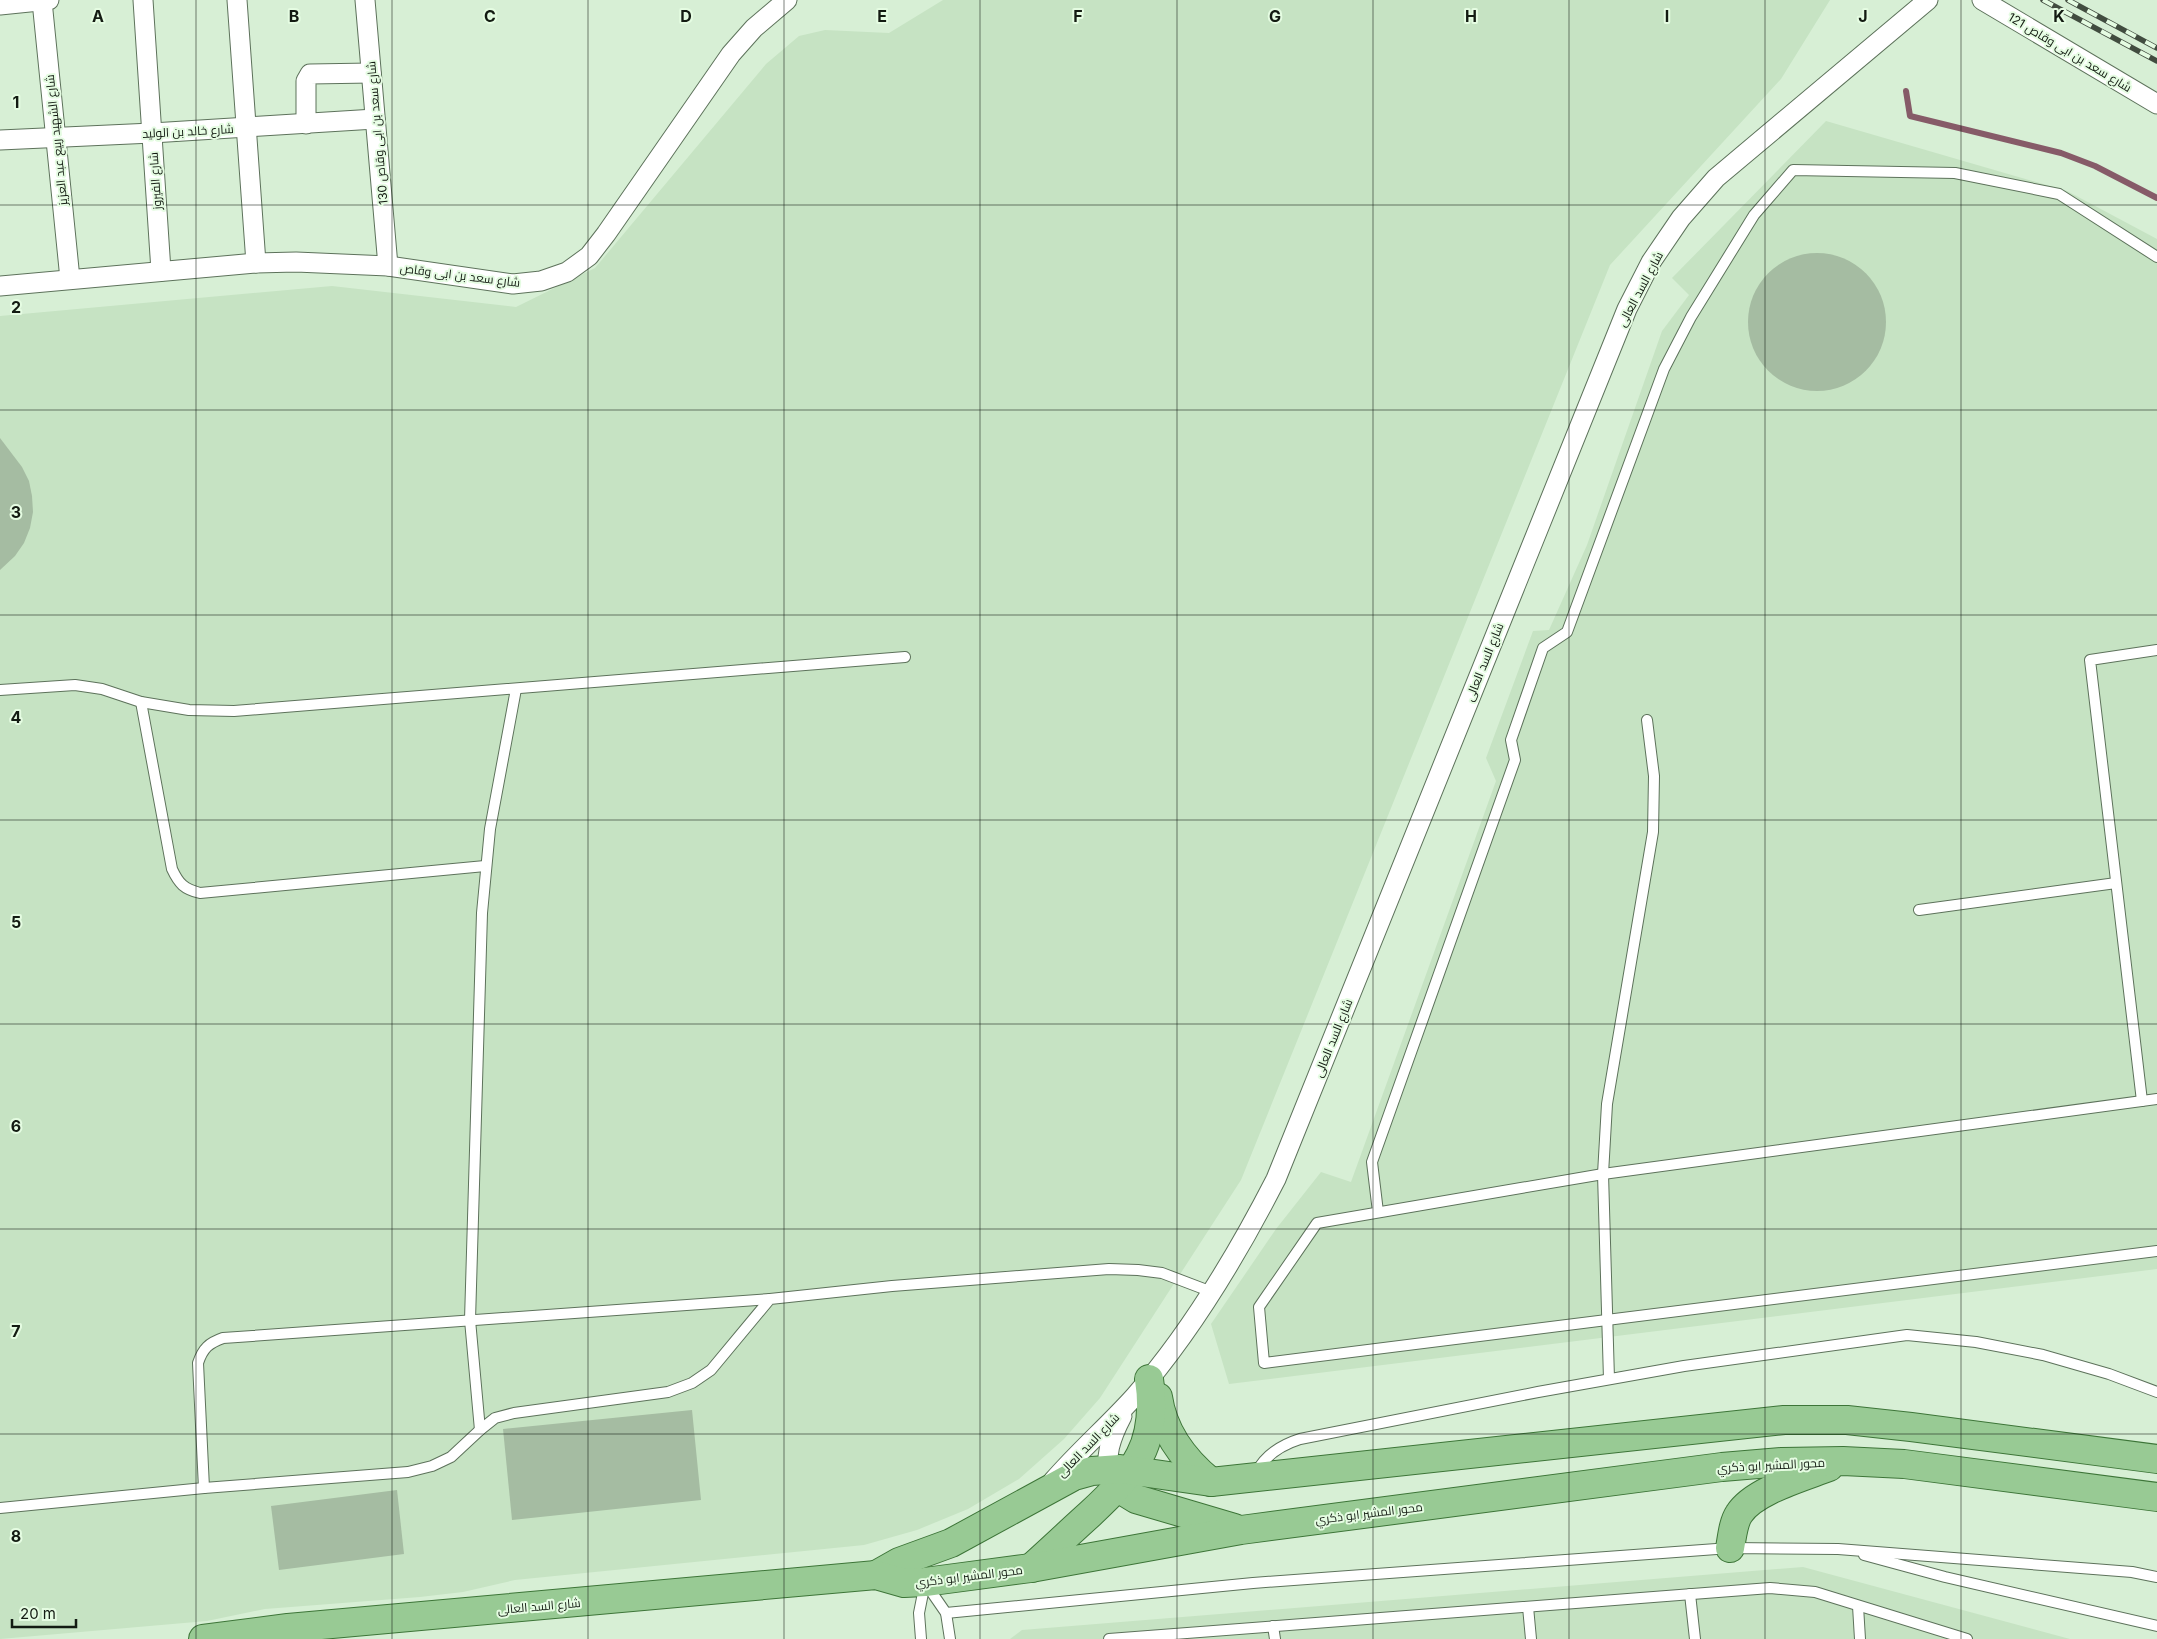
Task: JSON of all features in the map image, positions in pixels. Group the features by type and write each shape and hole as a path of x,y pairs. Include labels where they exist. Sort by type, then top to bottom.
{"main road":[{"path":"1031,1568 1119,1476 1140,1457 1150,1426 1151,1395 1147,1381"},
{"path":"1147,1381 1158,1392 1160,1411 1167,1429 1186,1459 1211,1482"},
{"name":"محور المشير ابو ذكري","path":"876,1575 898,1562 951,1543 1074,1476 1119,1476 1211,1482 1253,1479 1784,1420 1848,1420 2157,1459"},
{"path":"1730,1548 1737,1516 1746,1504 1768,1492 1843,1461"},
{"name":"محور المشير ابو ذكري","path":"876,1575 904,1583 925,1582 1031,1568 1241,1530 1722,1467 1782,1462 1843,1461 1904,1464 2157,1497"},
{"path":"1119,1476 1136,1499 1241,1530"},
{"name":"شارع السد العالى","path":"203,1639 289,1634 876,1575"}],"street":[{"path":"0,4 48,0"},
{"name":"شارع الفيروز","path":"143,0 161,271"},
{"path":"237,0 256,263"},
{"name":"شارع سعد بن ابى وقاص 130","path":"365,0 388,266"},
{"name":"شارع سعد بن ابى وقاص","path":"0,286 256,263 296,262 388,266 513,284 541,282 567,272 589,256 731,54 754,28 787,0"},
{"name":"شارع السد العالى","path":"1042,1494 1147,1381 1212,1292 1256,1218 1276,1179 1627,309 1651,262 1681,218 1716,178 1928,0"},
{"name":"شارع سعد بن ابى وقاص 121","path":"1982,0 2157,104"},
{"name":"شارع الشهيد ربيع عبد العزيز","path":"42,1 70,279"},
{"path":"306,124 306,81 310,74 371,73"},
{"name":"شارع خالد بن الوليد","path":"0,140 152,133 375,119"}],"lane":[{"path":"1378,1212 1372,1162 1515,760 1511,740 1543,648 1567,632 1664,369 1691,317 1754,215 1793,170 1955,173 2059,194 2157,257"},
{"path":"2142,1101 2090,660 2157,650"},
{"path":"0,690 75,685 102,689 141,702 189,710 234,711 905,657"},
{"path":"480,1430 470,1320 482,913 490,829 516,689"},
{"path":"141,702 172,869 178,881 185,889 200,893 485,866"},
{"path":"1609,1380 1603,1174 1607,1104 1653,832 1654,776 1647,720"},
{"path":"1920,910 2116,883"},
{"path":"2157,1099 1603,1174 1317,1223 1259,1307 1264,1363 2157,1250"},
{"path":"204,1488 198,1363 202,1352 210,1343 223,1338 770,1299 892,1286 1109,1269 1162,1273 1212,1292"},
{"path":"0,1508 204,1488 408,1472 432,1466 451,1457 495,1418 514,1413 668,1392 692,1383 711,1370 770,1299"},
{"path":"1253,1479 1264,1460 1272,1452 1300,1439 1684,1366 1908,1334 1976,1342 2043,1355 2109,1374 2157,1392"},
{"path":"946,1613 1253,1583 1730,1548 1838,1549 2132,1572 2157,1577"},
{"path":"1838,1549 1945,1577 2157,1626"},
{"path":"925,1582 946,1613 950,1639"},
{"path":"920,1639 919,1613 925,1582"},
{"path":"1109,1639 1770,1588 1815,1592 1967,1639"},
{"path":"1690,1594 1695,1639"},
{"path":"1858,1606 1860,1639"},
{"path":"1528,1607 1531,1639"},
{"path":"1274,1626 1275,1639"}],"shaded area":[{"path":"943,0 1830,0 1781,79 1610,265 1241,1180 1100,1398 1064,1439 1019,1479 968,1509 917,1530 864,1545 515,1580 463,1592 265,1609 207,1621 0,1639 0,316 332,286 516,307 595,268 766,64 799,36 825,30 889,33"},
{"path":"1826,121 2067,191 2157,239 2157,1269 1229,1384 1211,1324 1276,1229 1321,1172 1351,1182 1496,781 1486,758 1533,631 1549,630 1587,545 1662,331 1689,295 1672,278"},
{"path":"1803,1567 2070,1639 1010,1639 1022,1630"}],"building":[{"path":"1817,253 1843,258 1866,273 1881,296 1886,322 1881,348 1866,371 1843,386 1817,391 1791,386 1768,371 1753,348 1748,322 1753,296 1768,273 1791,258"},
{"path":"0,438 22,467 29,481 33,512 30,528 24,543 15,556 0,570"},
{"path":"692,1410 701,1500 512,1520 503,1429"},
{"path":"397,1490 404,1554 279,1570 271,1506"}],"waterway":[{"path":"1906,91 1910,116 2061,153 2095,166 2157,198"}],"railway":[{"path":"2043,0 2157,61"},
{"path":"2068,0 2157,48"}]}
